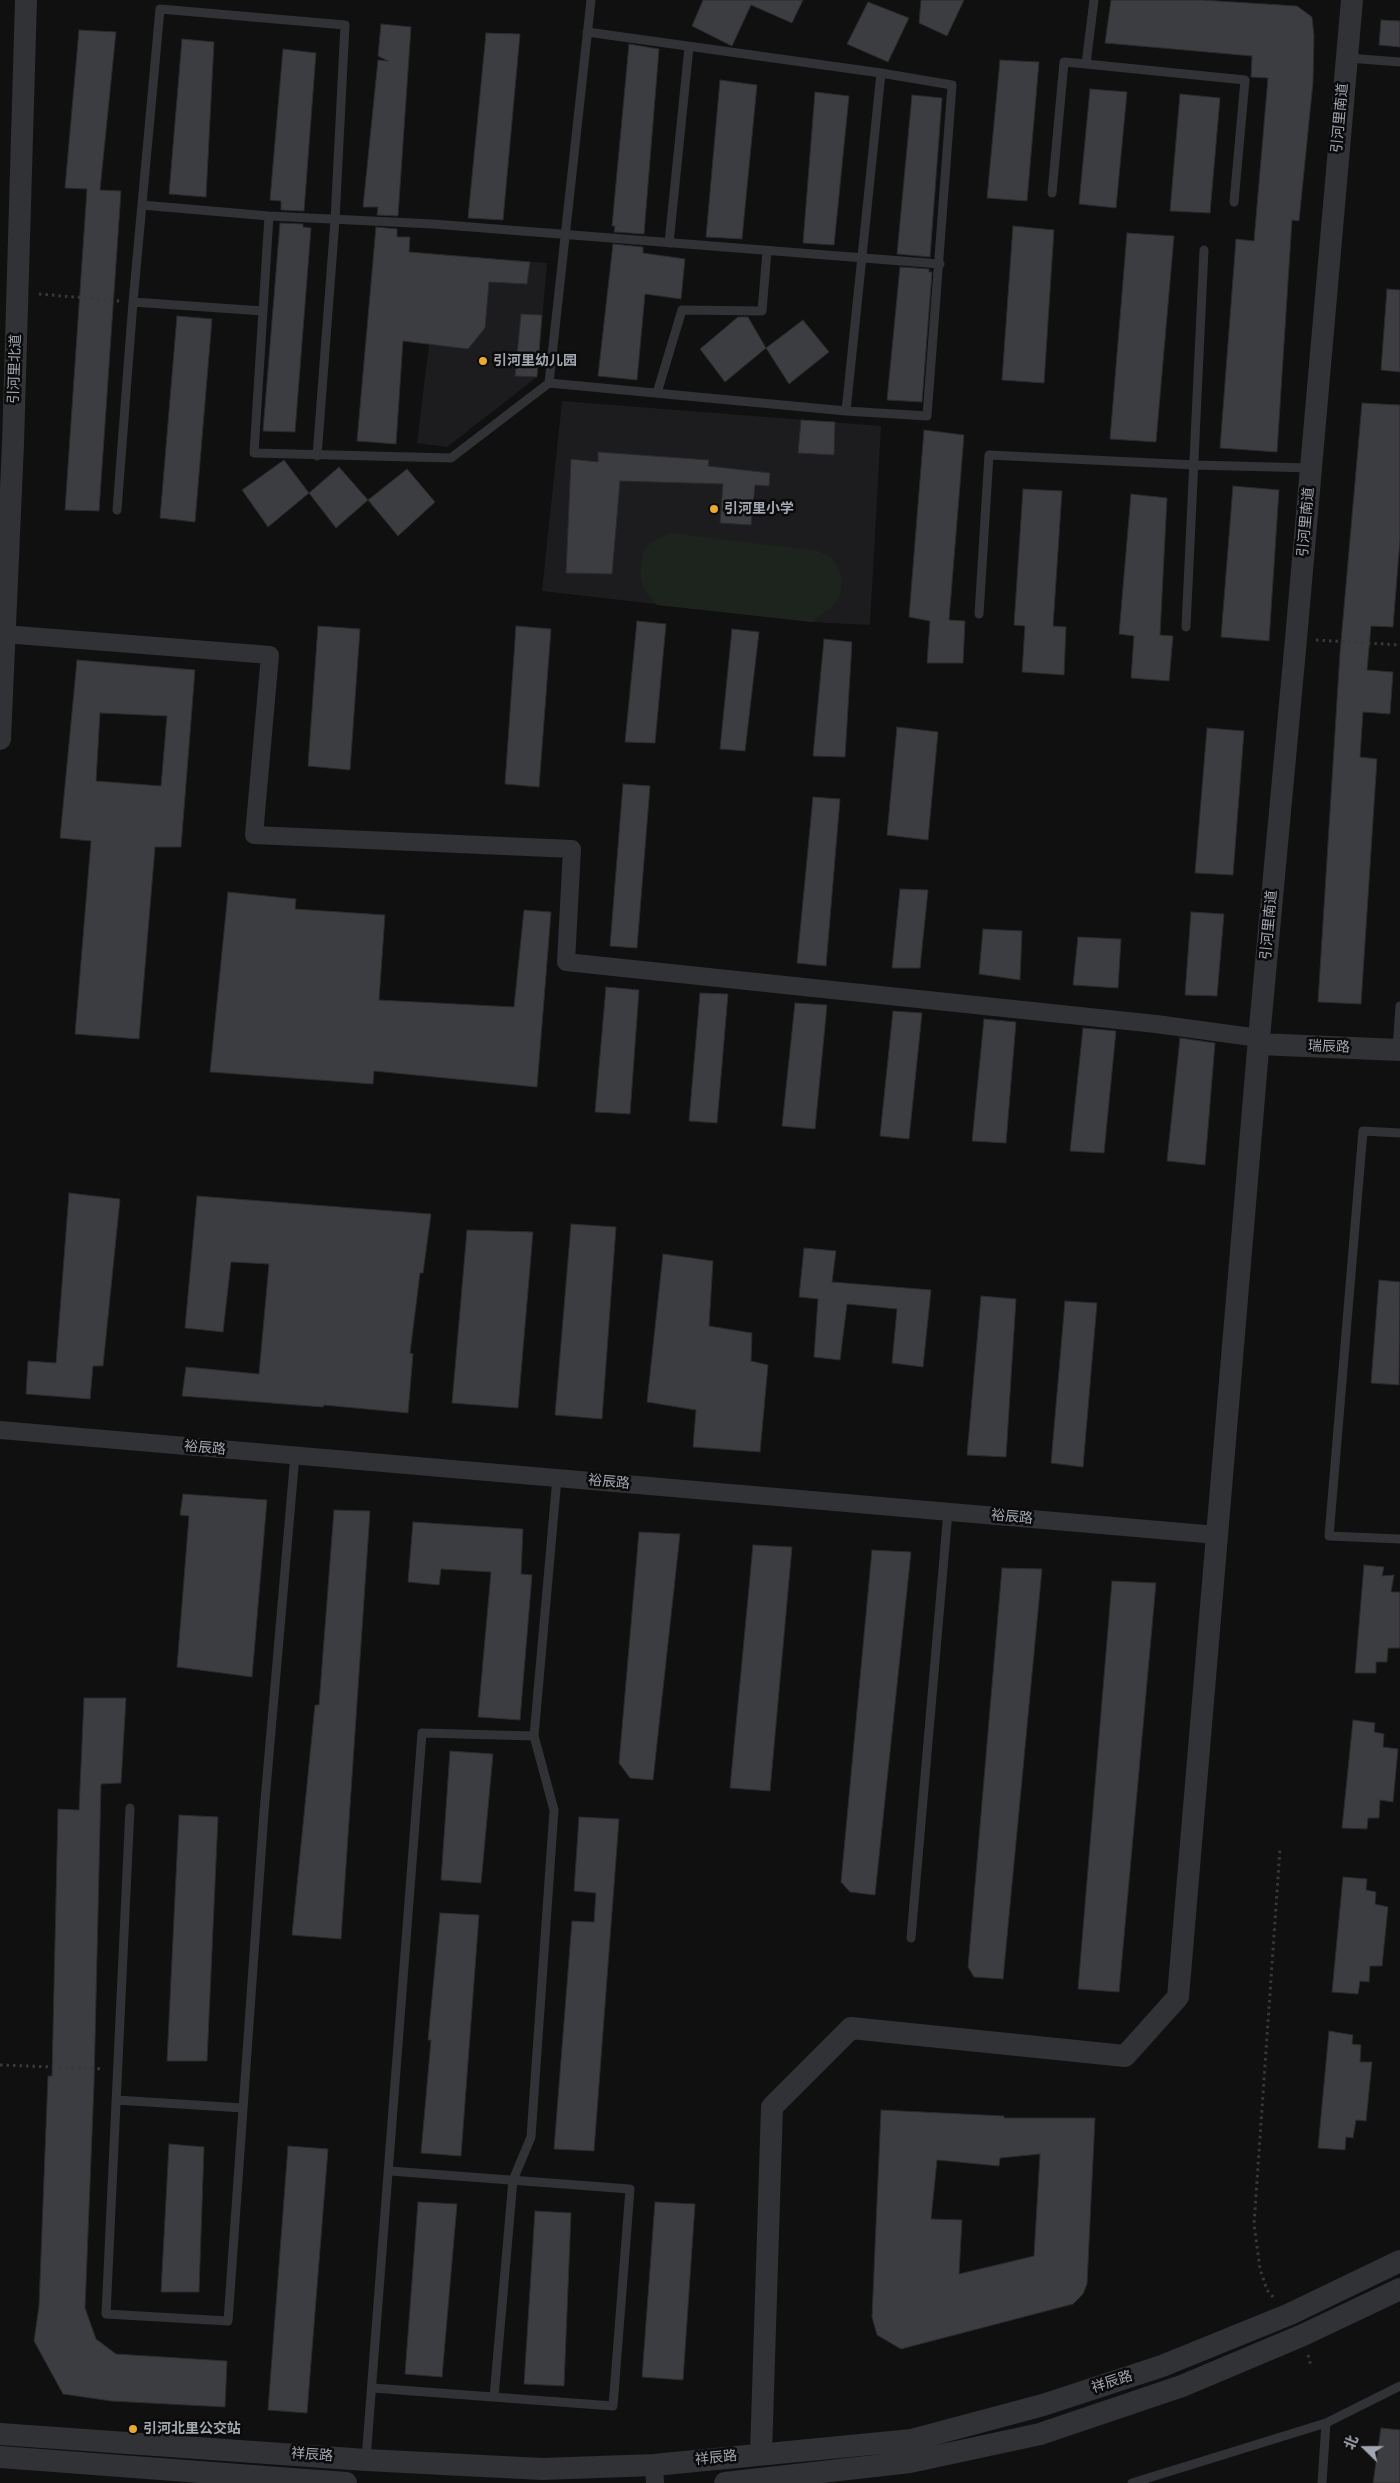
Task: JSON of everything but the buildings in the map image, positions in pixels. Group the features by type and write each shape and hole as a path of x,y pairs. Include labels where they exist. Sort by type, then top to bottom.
{"street":[{"name":"引河里北道","path":"0,738 4,634 6,444 17,292 26,0"},
{"name":"引河里南道","path":"761,2454 772,2106 851,2028 1125,2056 1178,1997 1259,1039 1352,0"},
{"path":"4,634 270,655 254,835 572,849 566,962 1156,1024 1259,1039"},
{"name":"瑞辰路","path":"1259,1039 1398,1045"},
{"name":"裕辰路","path":"0,1430 1217,1535"},
{"name":"祥辰路","path":"0,2434 366,2460 654,2474 761,2454 912,2440 1043,2405 1162,2366 1290,2314 1400,2261"},
{"name":"祥辰路","path":"725,2483 910,2462 1040,2434 1182,2386 1303,2335 1400,2289"},
{"name":"祥辰路","path":"0,2457 240,2480 346,2483"}],"lane":[{"path":"549,383 591,0"},
{"path":"1086,64 1094,0"},
{"path":"117,510 133,302 160,9 345,25 335,220 317,456"},
{"path":"269,216 254,453 451,458 549,383 846,411 927,416 940,264 952,85 881,73 587,32"},
{"path":"669,243 689,47"},
{"path":"1346,58 1400,62"},
{"path":"1052,193 1064,62 1245,80 1234,202"},
{"path":"846,411 881,73"},
{"path":"142,205 269,216 433,224 940,264"},
{"path":"1186,627 1204,250"},
{"path":"657,393 682,310 762,311 767,251"},
{"path":"133,302 263,311"},
{"path":"979,614 988,455 1195,465 1311,468"},
{"path":"1398,1045 1400,1006"},
{"path":"1400,1133 1363,1131 1330,1536 1400,1539"},
{"path":"130,1808 106,2314 228,2321 264,1812 295,1455"},
{"path":"494,2397 512,2180 531,2137 554,1810 534,1736 557,1478"},
{"path":"912,1938 948,1512"},
{"path":"366,2460 390,2171 422,1733 534,1736"},
{"path":"116,2100 243,2108"},
{"path":"373,2388 613,2406 630,2189 390,2171"},
{"path":"1132,2483 1326,2422 1400,2386"},
{"path":"1322,2483 1326,2422"}],"path":[{"path":"17,292 133,302"},
{"path":"1296,638 1400,645"},
{"path":"1280,1849 1254,2224 1260,2269 1267,2290 1290,2314"},
{"path":"0,2065 118,2069"},
{"path":"1303,2335 1311,2366"}],"shaded area":[{"name":"引河里幼儿园","path":"435,254 547,263 537,377 447,447 417,443 429,344"},
{"name":"引河里小学","path":"562,401 881,426 870,625 812,622 542,591"},
{"path":"670,533 818,551 832,558 838,567 842,581 840,596 833,606 812,622 657,605 645,591 640,576 642,560 644,549 655,540"}],"place":[{"name":"引河里幼儿园","path":"483,361"},
{"name":"引河里小学","path":"714,509"},
{"name":"引河北里公交站","path":"133,2429"}]}
